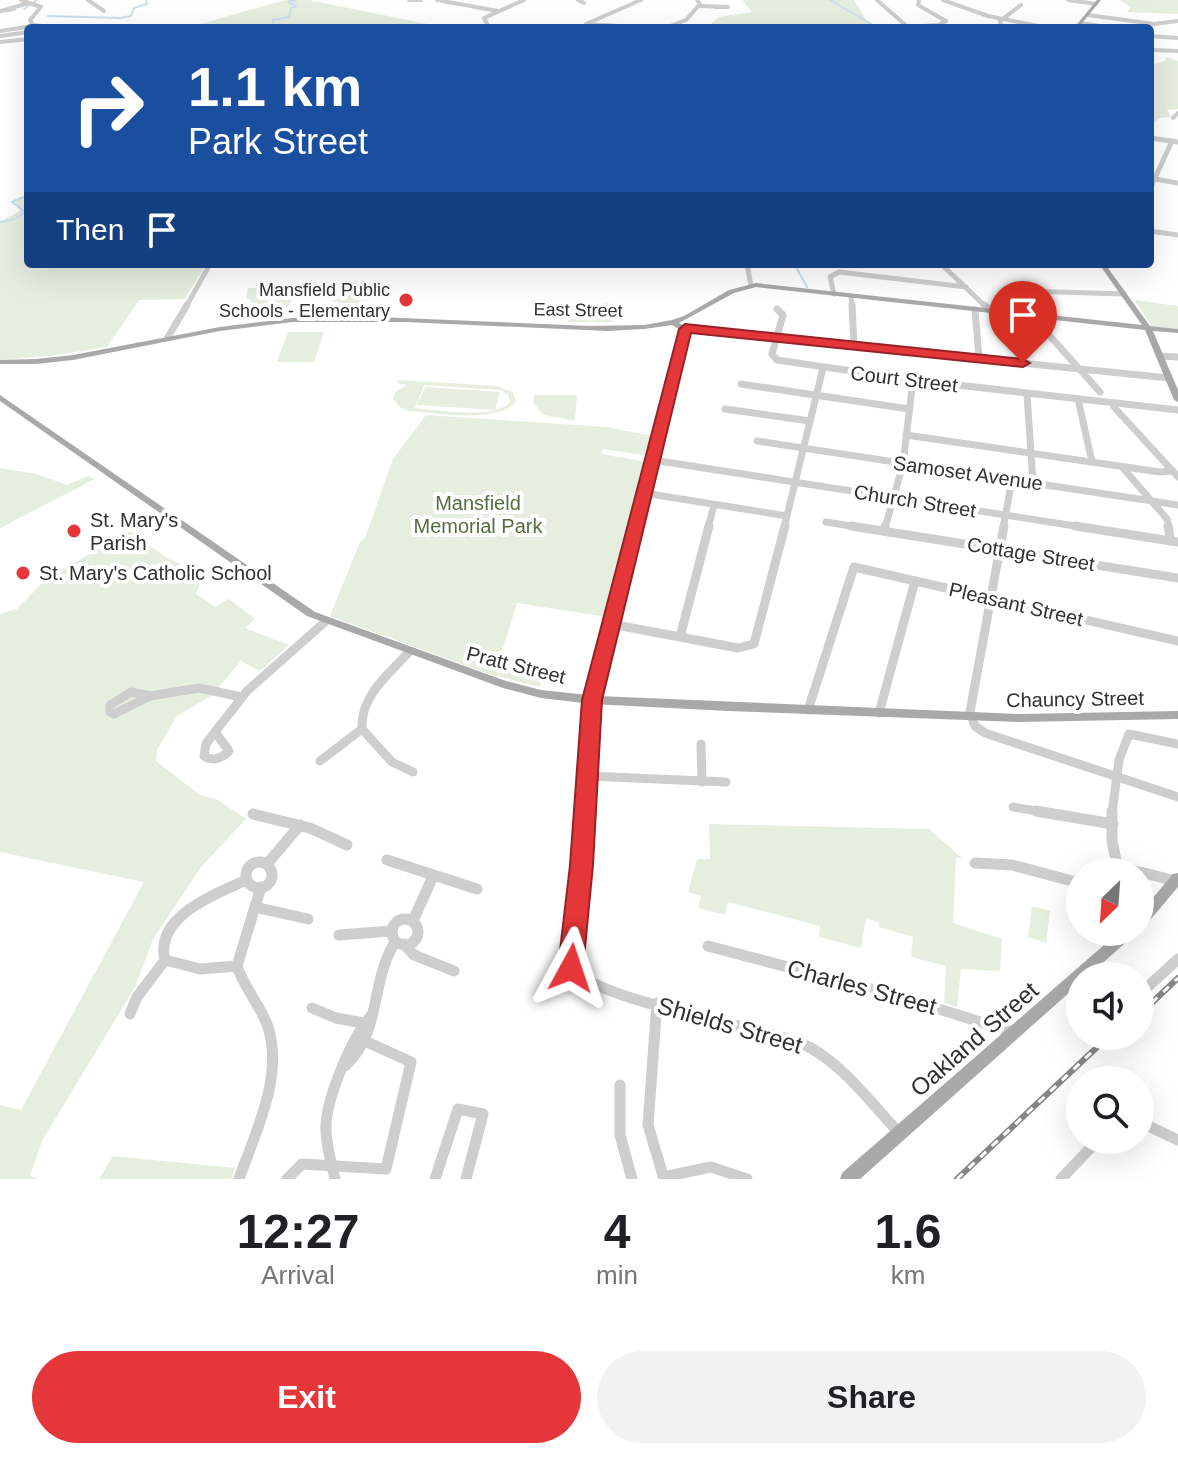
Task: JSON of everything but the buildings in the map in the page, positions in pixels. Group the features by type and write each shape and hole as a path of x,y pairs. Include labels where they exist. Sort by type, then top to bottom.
{"main road":[{"path":"1080,24 1097,2"},
{"path":"1105,268 1147,328 1178,400"},
{"name":"East Street","path":"0,362 54,359 239,325 302,320 600,328 674,323 735,290 751,286 1178,331"},
{"path":"592,700 685,329 674,323"},
{"name":"Pratt Street","path":"0,397 296,605 326,621 409,652 524,689 592,700 972,717"},
{"name":"Chauncy Street","path":"972,717 1178,715"},
{"path":"1154,907 1177,880"},
{"name":"Oakland Street","path":"1095,962 1112,946"},
{"name":"Oakland Street","path":"848,1179 1066,988"}],"street":[{"path":"22,0 36,2 42,9 33,22"},
{"path":"88,0 104,11"},
{"path":"409,0 421,0"},
{"path":"437,0 498,11"},
{"path":"486,24 483,19 524,0"},
{"path":"578,0 584,3"},
{"path":"588,24 641,0"},
{"path":"697,0 700,6"},
{"path":"877,0 904,24"},
{"path":"919,0 918,5 946,21 940,24"},
{"path":"943,0 1028,24"},
{"path":"1068,0 1097,2"},
{"path":"14,9 36,2"},
{"path":"1000,24 1021,5"},
{"path":"679,24 700,6 715,7"},
{"path":"1088,15 1154,24 1178,21"},
{"path":"1162,16 1167,20"},
{"path":"0,34 24,25"},
{"path":"0,34 24,32"},
{"path":"0,34 24,38"},
{"path":"1154,39 1178,38"},
{"path":"1154,52 1178,51"},
{"path":"1173,118 1178,113"},
{"path":"1154,139 1175,142 1154,179 1178,183"},
{"path":"1154,232 1178,235"},
{"path":"168,337 208,268"},
{"path":"748,268 751,286"},
{"path":"945,268 992,312"},
{"path":"834,294 830,276 839,272 966,287"},
{"path":"1026,291 1124,294"},
{"path":"851,296 854,346"},
{"path":"777,309 783,315 778,338"},
{"path":"975,310 979,358"},
{"path":"1028,316 1028,336"},
{"path":"1028,316 1100,392"},
{"path":"685,329 1169,378"},
{"name":"Court Street","path":"778,338 772,354 774,359 823,368 1178,410"},
{"path":"1160,356 1178,357"},
{"path":"611,624 738,648 748,647 755,641 823,368"},
{"path":"884,531 903,464 913,380"},
{"path":"741,384 909,409"},
{"path":"1027,394 1033,483"},
{"path":"1078,399 1092,462"},
{"path":"1114,407 1176,474"},
{"path":"725,409 810,421"},
{"path":"906,435 1176,474"},
{"name":"Samoset Avenue","path":"757,441 1178,505"},
{"name":"Church Street","path":"653,460 1175,542"},
{"path":"1123,467 1167,519 1175,542"},
{"path":"1012,480 970,712 972,717 981,731 1178,797"},
{"path":"644,493 787,516"},
{"path":"680,637 714,505"},
{"name":"Cottage Street","path":"826,522 1178,578"},
{"name":"Pleasant Street","path":"808,710 854,567 1178,641"},
{"path":"879,713 915,581"},
{"path":"215,732 242,697 326,621"},
{"path":"409,652 366,704 361,718 362,729 392,762 413,772"},
{"path":"150,696 205,687 242,697"},
{"path":"592,700 588,776 726,782"},
{"path":"320,761 362,729"},
{"path":"1114,858 1114,776 1124,740 1129,734 1178,744"},
{"path":"701,744 702,782"},
{"name":"Shields Street","path":"588,776 582,865 570,961 577,977 611,991 803,1044 841,1071 900,1133"},
{"path":"1013,807 1113,824"},
{"path":"253,814 300,825 347,845"},
{"path":"267,864 300,825"},
{"path":"387,860 433,876 445,876 477,889"},
{"path":"237,966 202,969 177,966 165,960 162,953 163,944 193,905 244,881 248,868 260,863 267,864 274,873 270,881 261,887 249,886 244,881"},
{"path":"975,863 1012,865 1066,879"},
{"path":"1154,875 1177,880"},
{"path":"413,921 433,876"},
{"path":"239,1179 271,1078 274,1053 269,1028 237,966 241,938 261,887"},
{"path":"255,907 308,919"},
{"path":"339,935 397,939 414,941 419,935 418,925 413,921 400,922 397,939 381,961 368,1019 367,1042 345,1066"},
{"path":"397,939 414,955 454,971"},
{"name":"Charles Street","path":"708,946 898,996 1015,1033"},
{"path":"130,1014 137,997 165,960"},
{"path":"1154,981 1174,963"},
{"path":"657,1003 648,1125 664,1178 695,1168 711,1167 747,1179"},
{"path":"312,1008 336,1018 368,1019"},
{"path":"333,1172 324,1136 325,1116 353,1040 368,1019"},
{"path":"287,1179 302,1164 333,1172 386,1169 411,1062 367,1042"},
{"path":"620,1085 620,1135 632,1179"},
{"path":"435,1179 458,1109 483,1114 466,1179"},
{"path":"1154,1129 1178,1140"},
{"path":"1061,1179 1085,1154"}],"green space":[{"path":"285,0 309,0 427,24 200,24"},
{"path":"742,0 854,0 872,24 711,24 719,17 752,12"},
{"path":"1120,0 1178,0 1178,14 1127,12 1131,7"},
{"path":"1167,57 1178,61 1178,109 1167,110 1171,117 1154,122 1154,64 1165,61"},
{"path":"24,198 24,268 204,268 185,299 139,300 107,347 0,360 0,222 20,211 14,199"},
{"path":"325,285 373,285 365,305 334,302 323,294"},
{"path":"248,288 297,288 287,309 256,305 246,297"},
{"path":"1134,300 1178,306 1178,329 1152,326"},
{"path":"607,303 612,305 612,322 568,322 572,312"},
{"path":"288,332 324,332 314,362 277,362"},
{"path":"399,380 497,386 512,392 516,401 496,413 482,415 409,411 393,399 395,392 407,385 397,383","holes":["424,385 500,390 508,394 510,402 492,411 415,408"]},
{"path":"425,387 500,392 495,410 417,405"},
{"path":"534,395 577,395 575,421 544,415 533,403"},
{"name":"Mansfield Memorial Park","path":"426,415 606,427 653,436 648,456 603,449 601,454 646,462 607,617 517,603 499,661 541,674 540,687 489,674 330,616 360,542 365,538 393,459"},
{"path":"0,468 37,474 67,485 88,476 95,479 0,528"},
{"path":"130,531 164,556 203,576 196,594 215,607 229,599 255,619 245,628 289,645 260,671 241,661 211,696 177,716 157,750 156,761 200,795 218,800 246,819 201,867 153,939 135,987 42,1141 30,1176 40,1179 0,1179 0,1105 21,1110 144,882 0,852 0,614 17,609 46,579"},
{"path":"709,824 929,829 962,858 956,858 953,923 1002,939 1000,971 961,969 957,1007 944,1003 946,966 911,957 913,937 879,927 879,922 866,919 861,948 819,937 820,926 728,902 725,915 698,908 701,896 688,892 697,859 710,859"},
{"path":"1032,906 1050,911 1046,943 1028,937"},
{"path":"113,1156 235,1168 231,1179 99,1179"}],"waterway":[{"path":"24,9 37,0"},
{"path":"48,16 120,18 131,16 134,8 147,4 146,0"},
{"path":"274,24 273,20 289,17 291,8 296,6 288,2 296,0"},
{"path":"830,0 871,24"},
{"path":"24,197 12,202 24,211"},
{"path":"0,222 15,219 24,213"},
{"path":"797,268 807,287"}],"railway":[{"path":"1154,1001 1178,978"},
{"path":"957,1179 1094,1050"}],"place":[{"name":"Mansfield Public Schools - Elementary","path":"406,300"},
{"name":"St. Mary's Parish","path":"74,531"},
{"name":"St. Mary's Catholic School","path":"23,573"}],"route":[{"path":"571,968 582,865 592,700 685,329 1023,363"}]}
